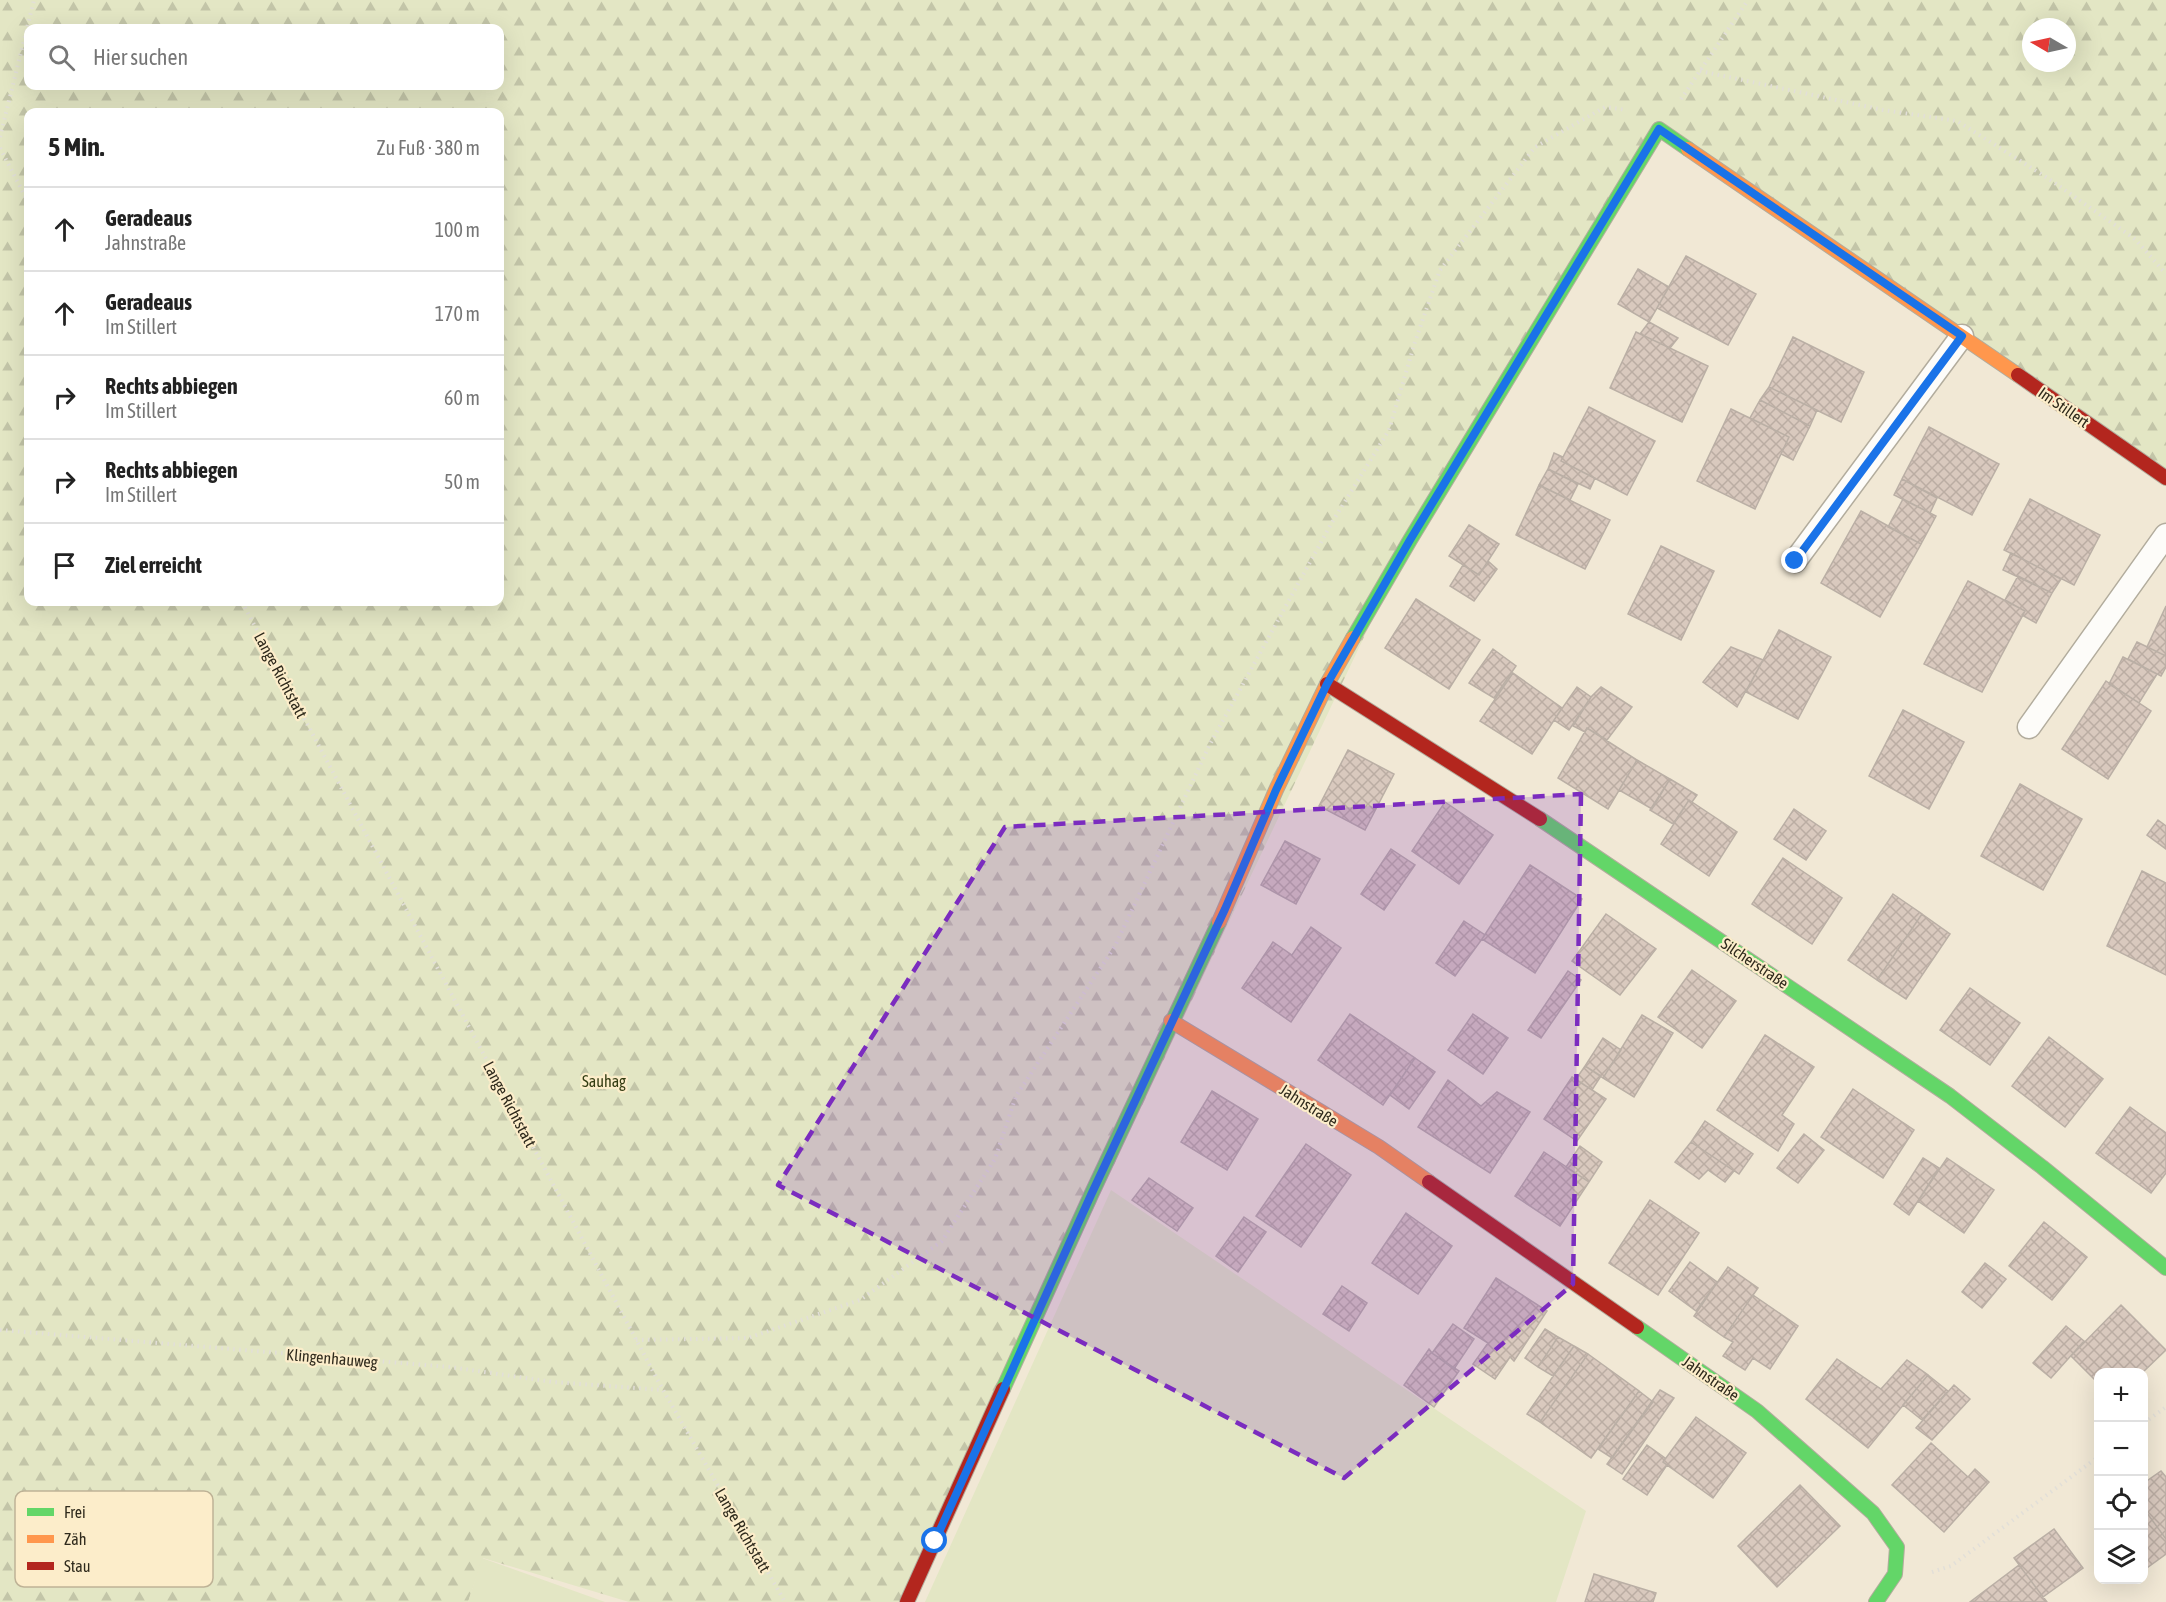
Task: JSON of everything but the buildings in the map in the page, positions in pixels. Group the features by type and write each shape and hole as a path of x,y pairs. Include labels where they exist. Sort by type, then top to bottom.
{"street":[{"name":"Im Stillert","path":"1172,1021 1225,909 1276,790 1327,684 1410,540 1659,129 2166,478"},
{"name":"Silcherstraße","path":"1327,684 1538,817 1950,1096 2043,1167 2166,1268"},
{"name":"Jahnstraße","path":"1172,1021 1379,1147 1757,1411 1873,1513 1897,1547 1895,1574"},
{"path":"907,1602 1172,1021"},
{"path":"1876,1602 1895,1574"}],"lane":[{"path":"1795,561 1962,336"},
{"path":"2029,727 2166,535"}],"path":[{"path":"28,24 34,0"},
{"path":"1689,87 1748,0"},
{"path":"0,137 24,40"},
{"path":"1700,71 1883,110 1956,121 2049,180 2135,239 2166,274"},
{"path":"636,1340 748,1338 860,1300 942,1240 995,1159 1016,1096 1114,946 1210,744 1331,524 1389,430 1415,342 1440,270 1535,147 1605,107 1637,111"},
{"path":"0,148 24,194"},
{"name":"Lange Richtstatt","path":"244,606 663,1390 784,1602"},
{"name":"Klingenhauweg","path":"0,1330 450,1367 553,1382 663,1390"},
{"path":"2147,1422 2166,1407"},
{"path":"1895,1574 1921,1576 1951,1566 2094,1460"}],"highlighted area":[{"path":"1581,794 1573,1284 1344,1478 778,1185 1005,827"}],"green space":[{"name":"Sauhag","path":"0,0 2166,0 2166,478 1660,129 1410,540 907,1602 629,1602 483,1558 468,1602 0,1602"},
{"path":"1111,1190 1586,1511 1556,1602 925,1602"},
{"path":"482,1558 605,1602 468,1602"}],"traffic: fast":[{"path":"1353,638 1659,129 1688,149"},
{"path":"1540,819 1950,1096 2166,1268"},
{"path":"1003,1389 1219,922"},
{"path":"1637,1327 1757,1411 1873,1513 1897,1547 1895,1574 1876,1602"}],"traffic: slow":[{"path":"1688,149 2018,375"},
{"path":"1219,922 1276,790 1327,684 1353,638"},
{"path":"1171,1021 1379,1147 1429,1182"}],"traffic: jam":[{"path":"2018,375 2166,478"},
{"path":"1327,684 1540,819"},
{"path":"1429,1182 1637,1327"},
{"path":"907,1602 1003,1389"}],"route":[{"path":"935,1541 1091,1195 1225,909 1276,790 1327,684 1410,540 1659,129 1962,336 1795,561"}]}
